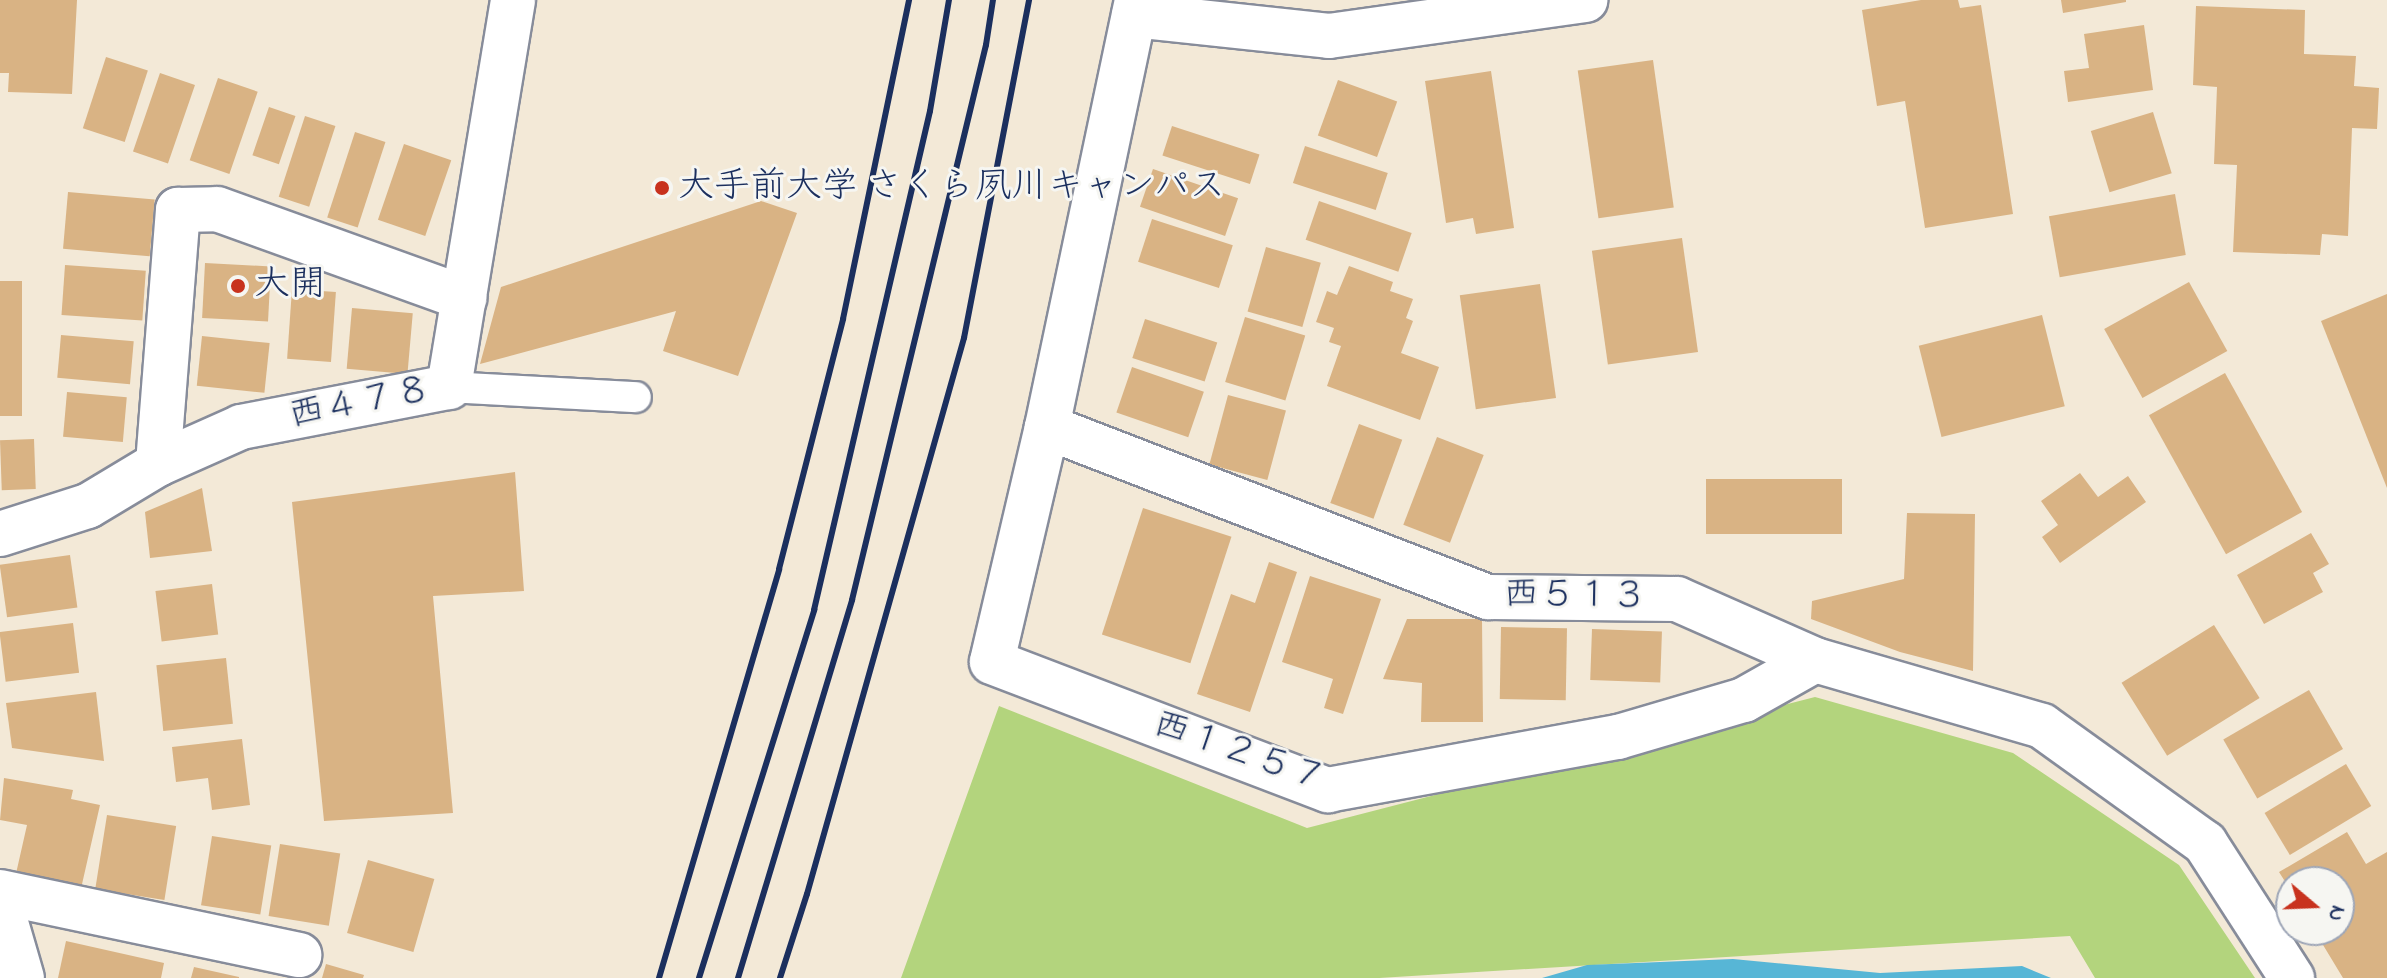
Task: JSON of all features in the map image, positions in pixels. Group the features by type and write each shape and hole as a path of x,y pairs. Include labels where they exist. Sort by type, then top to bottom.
{"street":[{"name":"西４７８","path":"0,534 88,506 158,464 241,427 449,387 513,0"},
{"path":"1047,427 1136,8 1329,36 1585,0"},
{"path":"158,464 178,210 217,209 464,298"},
{"name":"西５１３","path":"1047,427 1488,597 1677,599 1815,660 2042,726 2205,843 2292,978"},
{"name":"西１２５７","path":"1047,427 992,662 1328,790 1618,737 1744,700 1815,660"},
{"path":"0,892 299,955"},
{"path":"0,902 22,978"}],"lane":[{"path":"449,387 636,397"}],"green space":[{"path":"1815,697 2013,753 2179,865 2255,978 2095,978 2070,936 1379,978 901,978 999,706 1307,828"}],"water":[{"path":"1733,959 1880,973 2022,966 2051,978 1542,978 1587,965"}],"building":[{"path":"0,0 77,0 72,94 8,92 9,73 0,73"},
{"path":"1921,0 1958,0 1960,8 1981,5 2013,214 1925,228 1905,101 1877,106 1862,10"},
{"path":"2061,0 2126,0 2126,2 2063,13"},
{"path":"2196,6 2305,10 2304,54 2356,56 2354,86 2379,88 2377,129 2352,128 2348,236 2322,234 2320,255 2233,252 2237,165 2214,164 2217,87 2193,85"},
{"path":"2144,25 2153,90 2068,102 2064,71 2089,68 2084,34"},
{"path":"106,57 148,71 125,142 83,128"},
{"path":"1653,60 1674,208 1598,218 1578,71"},
{"path":"1491,71 1514,228 1476,234 1473,218 1446,223 1425,81"},
{"path":"160,73 195,85 168,164 133,151"},
{"path":"218,78 258,92 229,174 190,160"},
{"path":"1338,80 1397,102 1377,157 1318,135"},
{"path":"269,107 295,116 279,164 252,155"},
{"path":"2153,112 2172,173 2110,192 2091,131"},
{"path":"305,116 335,126 309,207 279,197"},
{"path":"1172,126 1259,154 1250,184 1162,155"},
{"path":"355,132 385,142 358,227 327,218"},
{"path":"404,144 451,160 425,236 378,220"},
{"path":"1305,146 1388,173 1376,210 1293,183"},
{"path":"1153,169 1238,198 1225,236 1140,207"},
{"path":"68,192 155,200 150,256 63,249"},
{"path":"2175,194 2186,255 2060,277 2049,216"},
{"path":"761,201 797,213 738,376 663,351 676,311 480,364 501,287"},
{"path":"1319,201 1412,233 1398,272 1306,240"},
{"path":"1152,219 1233,245 1219,288 1138,262"},
{"path":"1682,238 1698,352 1608,365 1592,251"},
{"path":"1266,247 1321,263 1302,327 1248,311"},
{"path":"205,263 271,266 268,321 202,318"},
{"path":"65,265 146,271 142,321 62,315"},
{"path":"1349,266 1393,282 1390,291 1413,299 1406,318 1413,321 1401,353 1439,367 1420,420 1327,386 1341,346 1329,342 1334,328 1316,322 1327,291 1337,295"},
{"path":"0,281 22,281 22,416 0,416"},
{"path":"2189,282 2227,351 2142,398 2104,329"},
{"path":"1540,284 1556,398 1476,409 1460,295"},
{"path":"292,289 336,292 331,362 287,359"},
{"path":"2387,294 2387,488 2321,321"},
{"path":"352,308 413,313 407,374 347,369"},
{"path":"2042,315 2065,406 1942,437 1919,346"},
{"path":"1245,317 1305,335 1285,400 1225,382"},
{"path":"1145,319 1217,342 1205,381 1132,358"},
{"path":"61,335 134,341 130,384 57,378"},
{"path":"202,336 270,343 264,393 197,386"},
{"path":"1132,367 1204,392 1188,437 1116,412"},
{"path":"2225,373 2302,512 2226,554 2149,415"},
{"path":"67,392 127,397 123,442 63,437"},
{"path":"1228,395 1286,411 1267,480 1209,465"},
{"path":"1359,424 1402,440 1373,519 1330,503"},
{"path":"1437,437 1484,455 1450,543 1403,525"},
{"path":"34,439 36,489 2,490 0,440"},
{"path":"515,472 524,591 433,596 453,813 324,821 292,502"},
{"path":"2080,473 2098,497 2128,476 2146,502 2060,563 2042,537 2058,525 2041,501"},
{"path":"1706,479 1842,479 1842,534 1706,534"},
{"path":"202,488 212,551 150,558 145,512"},
{"path":"1143,508 1231,537 1190,663 1102,634"},
{"path":"1907,513 1975,514 1973,671 1900,652 1811,619 1812,601 1904,579"},
{"path":"2311,533 2329,564 2313,573 2323,592 2264,624 2237,575"},
{"path":"70,555 77,607 7,617 0,565"},
{"path":"1269,562 1297,572 1250,712 1197,694 1231,594 1255,603"},
{"path":"1310,576 1381,599 1343,714 1324,708 1333,679 1282,662"},
{"path":"212,584 218,635 162,642 155,591"},
{"path":"1407,619 1482,619 1483,722 1421,722 1422,683 1383,679"},
{"path":"73,623 79,673 6,682 0,632"},
{"path":"2214,625 2260,698 2167,756 2122,683"},
{"path":"1501,627 1567,628 1566,700 1500,699"},
{"path":"1592,629 1662,631 1660,682 1590,680"},
{"path":"226,658 233,724 163,731 156,665"},
{"path":"2309,690 2343,749 2257,798 2223,740"},
{"path":"96,692 104,761 12,748 6,703"},
{"path":"242,739 250,805 212,810 208,778 176,782 172,747"},
{"path":"2346,764 2371,806 2290,855 2265,813"},
{"path":"4,778 73,790 71,799 100,805 80,893 15,878 27,825 0,820"},
{"path":"107,815 176,826 164,900 95,889"},
{"path":"2347,832 2366,864 2387,852 2387,978 2343,978 2324,946 2355,946 2355,866 2289,866"},
{"path":"212,836 271,845 260,915 201,905"},
{"path":"280,844 340,854 329,926 269,916"},
{"path":"368,860 434,879 413,952 347,933"},
{"path":"66,941 164,963 161,978 58,978"},
{"path":"326,964 364,975 363,978 322,978"},
{"path":"194,967 239,977 239,978 191,978"}],"railway":[{"path":"659,978 779,569 843,319 909,0"},
{"path":"699,978 814,610 930,111 949,0"},
{"path":"738,978 852,600 986,45 993,0"},
{"path":"780,978 807,894 964,338 1029,0"}],"place":[{"name":"大手前大学 さくら夙川キャンパス","path":"662,188"},
{"name":"大開","path":"238,286"}]}
